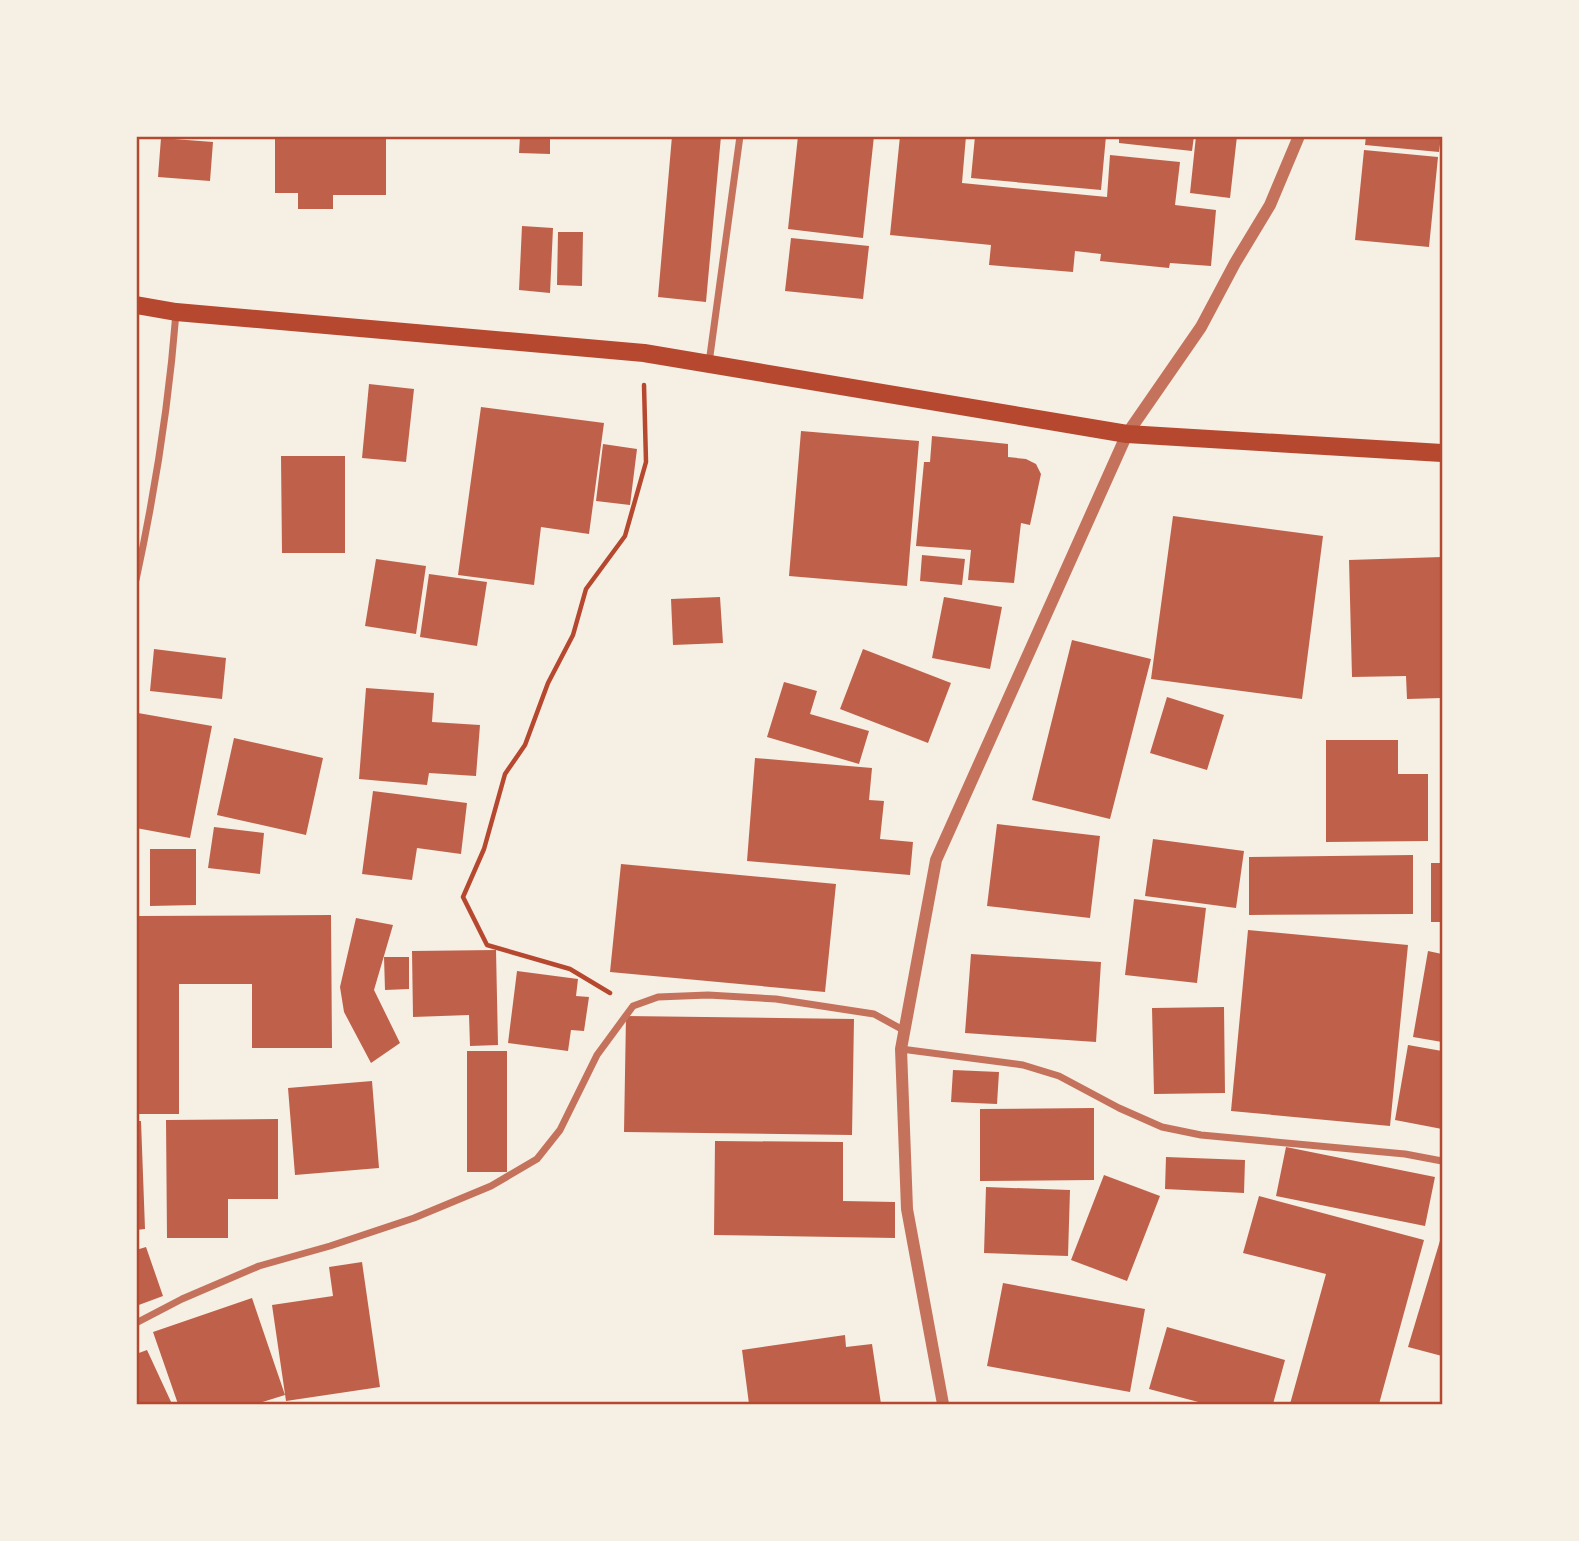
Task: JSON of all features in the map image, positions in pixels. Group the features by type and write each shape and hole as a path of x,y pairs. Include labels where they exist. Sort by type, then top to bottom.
{"main road":[{"path":"136,305 176,312 644,353 1127,434 1443,453"}],"street":[{"path":"709,364 740,136"},
{"path":"943,1405 907,1209 901,1049 936,860 1127,434 1201,327 1270,205 1299,136"},
{"path":"136,580 157,480 176,312"},
{"path":"136,1323 182,1298 259,1266 414,1218 491,1186 537,1159 560,1130 597,1055 633,1006 658,996 708,995 776,999 874,1014 905,1031"},
{"path":"901,1049 1023,1065 1059,1076 1162,1127 1200,1135 1405,1154 1443,1161"}],"path":[{"path":"633,1006 570,969 488,945 463,897 484,849 505,774 526,745 548,683 573,635 586,589 625,536 646,462 644,353"}],"building":[{"path":"520,136 550,136 550,154 519,153"},
{"path":"672,136 721,136 706,302 658,297"},
{"path":"798,136 874,136 863,238 788,229"},
{"path":"900,136 966,136 962,183 1107,197 1110,155 1180,162 1175,205 1216,210 1211,266 1170,263 1169,268 1100,261 1101,254 1075,251 1073,272 989,265 991,245 890,235"},
{"path":"975,136 1106,136 1101,190 971,178"},
{"path":"1119,136 1194,136 1192,151 1119,143"},
{"path":"1196,136 1237,136 1230,198 1190,193"},
{"path":"1366,136 1441,136 1439,152 1365,145"},
{"path":"275,137 386,139 386,195 333,195 333,209 298,209 298,193 275,193"},
{"path":"161,138 213,142 210,181 158,177"},
{"path":"1364,150 1438,157 1429,247 1355,240"},
{"path":"522,226 553,228 550,293 519,290"},
{"path":"558,232 583,232 582,286 557,285"},
{"path":"791,238 869,246 863,299 785,291"},
{"path":"369,384 414,389 406,462 362,458"},
{"path":"481,407 604,423 589,534 541,527 534,585 458,575"},
{"path":"801,431 919,441 907,586 789,576"},
{"path":"932,436 1008,444 1008,457 1026,459 1036,464 1041,474 1030,525 1021,523 1014,583 968,580 971,550 916,546 924,462 930,462"},
{"path":"603,444 637,449 630,505 596,501"},
{"path":"281,456 345,456 345,553 282,553"},
{"path":"1173,516 1323,536 1302,699 1151,679"},
{"path":"922,555 965,559 962,585 920,581"},
{"path":"1442,557 1442,698 1407,699 1406,676 1352,677 1349,560"},
{"path":"376,559 426,566 416,634 365,626"},
{"path":"429,574 487,582 477,646 420,637"},
{"path":"720,597 723,643 673,645 671,599"},
{"path":"944,597 1002,607 990,669 932,658"},
{"path":"1072,640 1151,659 1110,819 1032,800"},
{"path":"154,649 226,658 222,699 150,691"},
{"path":"863,649 951,683 928,743 840,709"},
{"path":"784,682 817,691 810,714 869,731 859,764 767,737"},
{"path":"366,688 434,693 432,722 480,725 476,776 429,773 427,785 359,779"},
{"path":"1167,697 1224,715 1207,770 1150,753"},
{"path":"138,713 212,726 190,838 136,828"},
{"path":"234,738 323,758 306,835 217,815"},
{"path":"1326,740 1398,740 1398,774 1428,774 1428,841 1326,842"},
{"path":"755,758 872,768 869,800 884,801 880,839 913,842 910,875 747,861"},
{"path":"373,791 467,803 461,854 417,848 412,880 362,874"},
{"path":"997,824 1100,836 1090,918 987,906"},
{"path":"214,827 264,833 260,874 208,868"},
{"path":"1153,839 1244,851 1236,908 1145,896"},
{"path":"150,849 196,849 196,905 150,906"},
{"path":"1413,855 1413,914 1249,915 1249,857"},
{"path":"1431,863 1442,863 1442,922 1431,922"},
{"path":"621,864 836,884 825,992 610,972"},
{"path":"1134,899 1206,908 1197,983 1125,975"},
{"path":"331,915 332,1048 252,1048 252,984 179,984 179,1114 136,1114 136,916"},
{"path":"356,918 393,925 374,990 400,1043 371,1063 344,1012 340,987"},
{"path":"1248,930 1408,945 1390,1126 1231,1111"},
{"path":"496,950 498,1045 470,1046 469,1015 413,1017 412,951"},
{"path":"1428,951 1442,954 1442,1042 1413,1037"},
{"path":"971,954 1101,962 1096,1042 965,1033"},
{"path":"384,957 409,957 409,989 385,990"},
{"path":"517,971 578,979 576,996 589,997 584,1031 571,1030 568,1051 508,1043"},
{"path":"1224,1007 1225,1093 1154,1094 1152,1008"},
{"path":"626,1016 854,1019 852,1135 624,1132"},
{"path":"1408,1045 1442,1051 1442,1129 1395,1120"},
{"path":"467,1051 507,1051 507,1172 467,1172"},
{"path":"953,1070 999,1072 997,1104 951,1102"},
{"path":"372,1081 379,1168 295,1175 288,1088"},
{"path":"1094,1108 1094,1180 980,1181 980,1109"},
{"path":"278,1119 278,1199 228,1199 228,1238 167,1238 166,1120"},
{"path":"136,1121 141,1121 145,1229 136,1230"},
{"path":"715,1141 843,1142 843,1201 895,1202 895,1238 714,1235"},
{"path":"1286,1147 1435,1177 1425,1226 1276,1196"},
{"path":"1166,1157 1245,1160 1244,1193 1165,1189"},
{"path":"1104,1175 1160,1196 1127,1281 1071,1260"},
{"path":"986,1187 1070,1190 1068,1256 984,1253"},
{"path":"1259,1196 1424,1240 1379,1404 1290,1404 1326,1274 1243,1253"},
{"path":"1442,1234 1442,1356 1408,1347"},
{"path":"146,1247 163,1296 136,1306 136,1250"},
{"path":"362,1262 380,1387 286,1401 272,1305 333,1296 329,1267"},
{"path":"1003,1283 1145,1309 1130,1392 987,1366"},
{"path":"252,1298 285,1395 256,1404 178,1404 153,1332"},
{"path":"1167,1327 1285,1360 1273,1404 1206,1404 1149,1389"},
{"path":"845,1335 846,1347 872,1344 881,1404 749,1404 742,1350"},
{"path":"147,1350 172,1404 136,1404 136,1354"}]}
